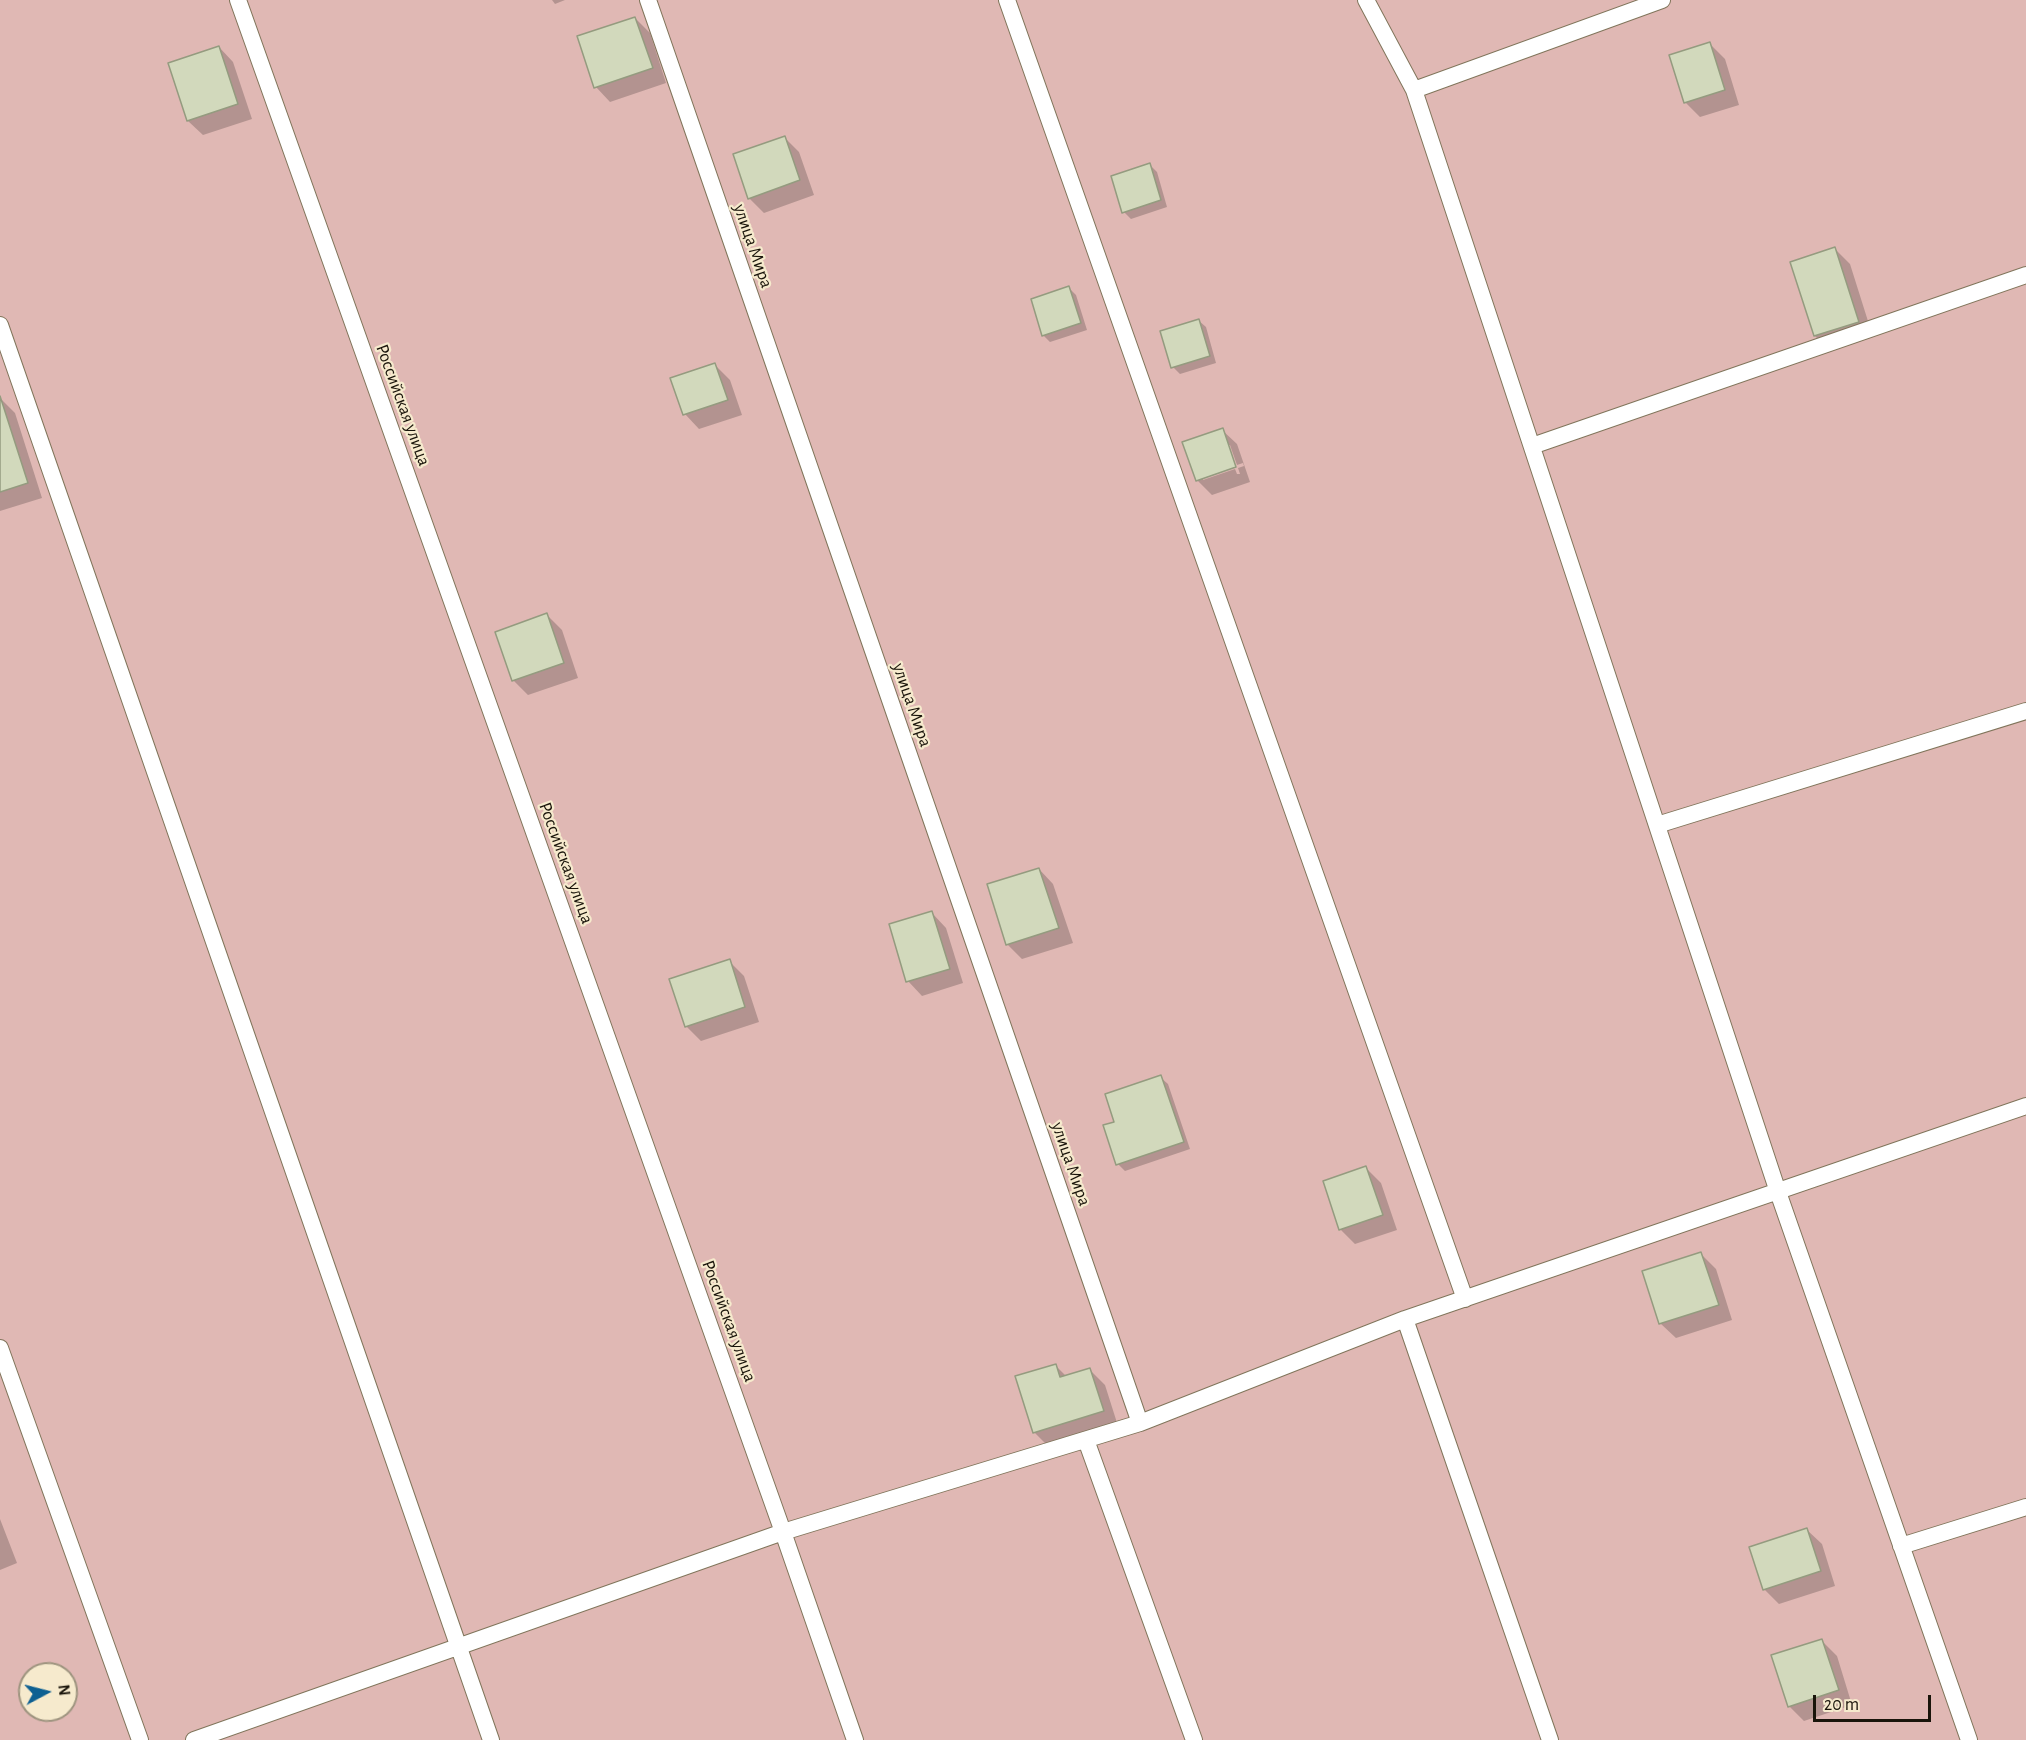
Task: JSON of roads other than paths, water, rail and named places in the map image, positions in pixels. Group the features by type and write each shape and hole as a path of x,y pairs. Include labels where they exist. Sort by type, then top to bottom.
{"lane":[{"name":"Российская улица","path":"238,0 855,1740"},
{"name":"улица Мира","path":"648,0 1140,1423"},
{"path":"1006,0 1465,1299"},
{"path":"1366,0 1414,90 1778,1192 1969,1740"},
{"path":"1414,90 1662,0"},
{"path":"1532,446 2026,275"},
{"path":"0,325 492,1740"},
{"path":"1657,825 2026,711"},
{"path":"194,1740 783,1532 1140,1423 1405,1319 2026,1106"},
{"path":"1405,1319 1550,1740"},
{"path":"0,1348 140,1740"},
{"path":"1086,1440 1194,1740"},
{"path":"1902,1546 2026,1507"}]}
